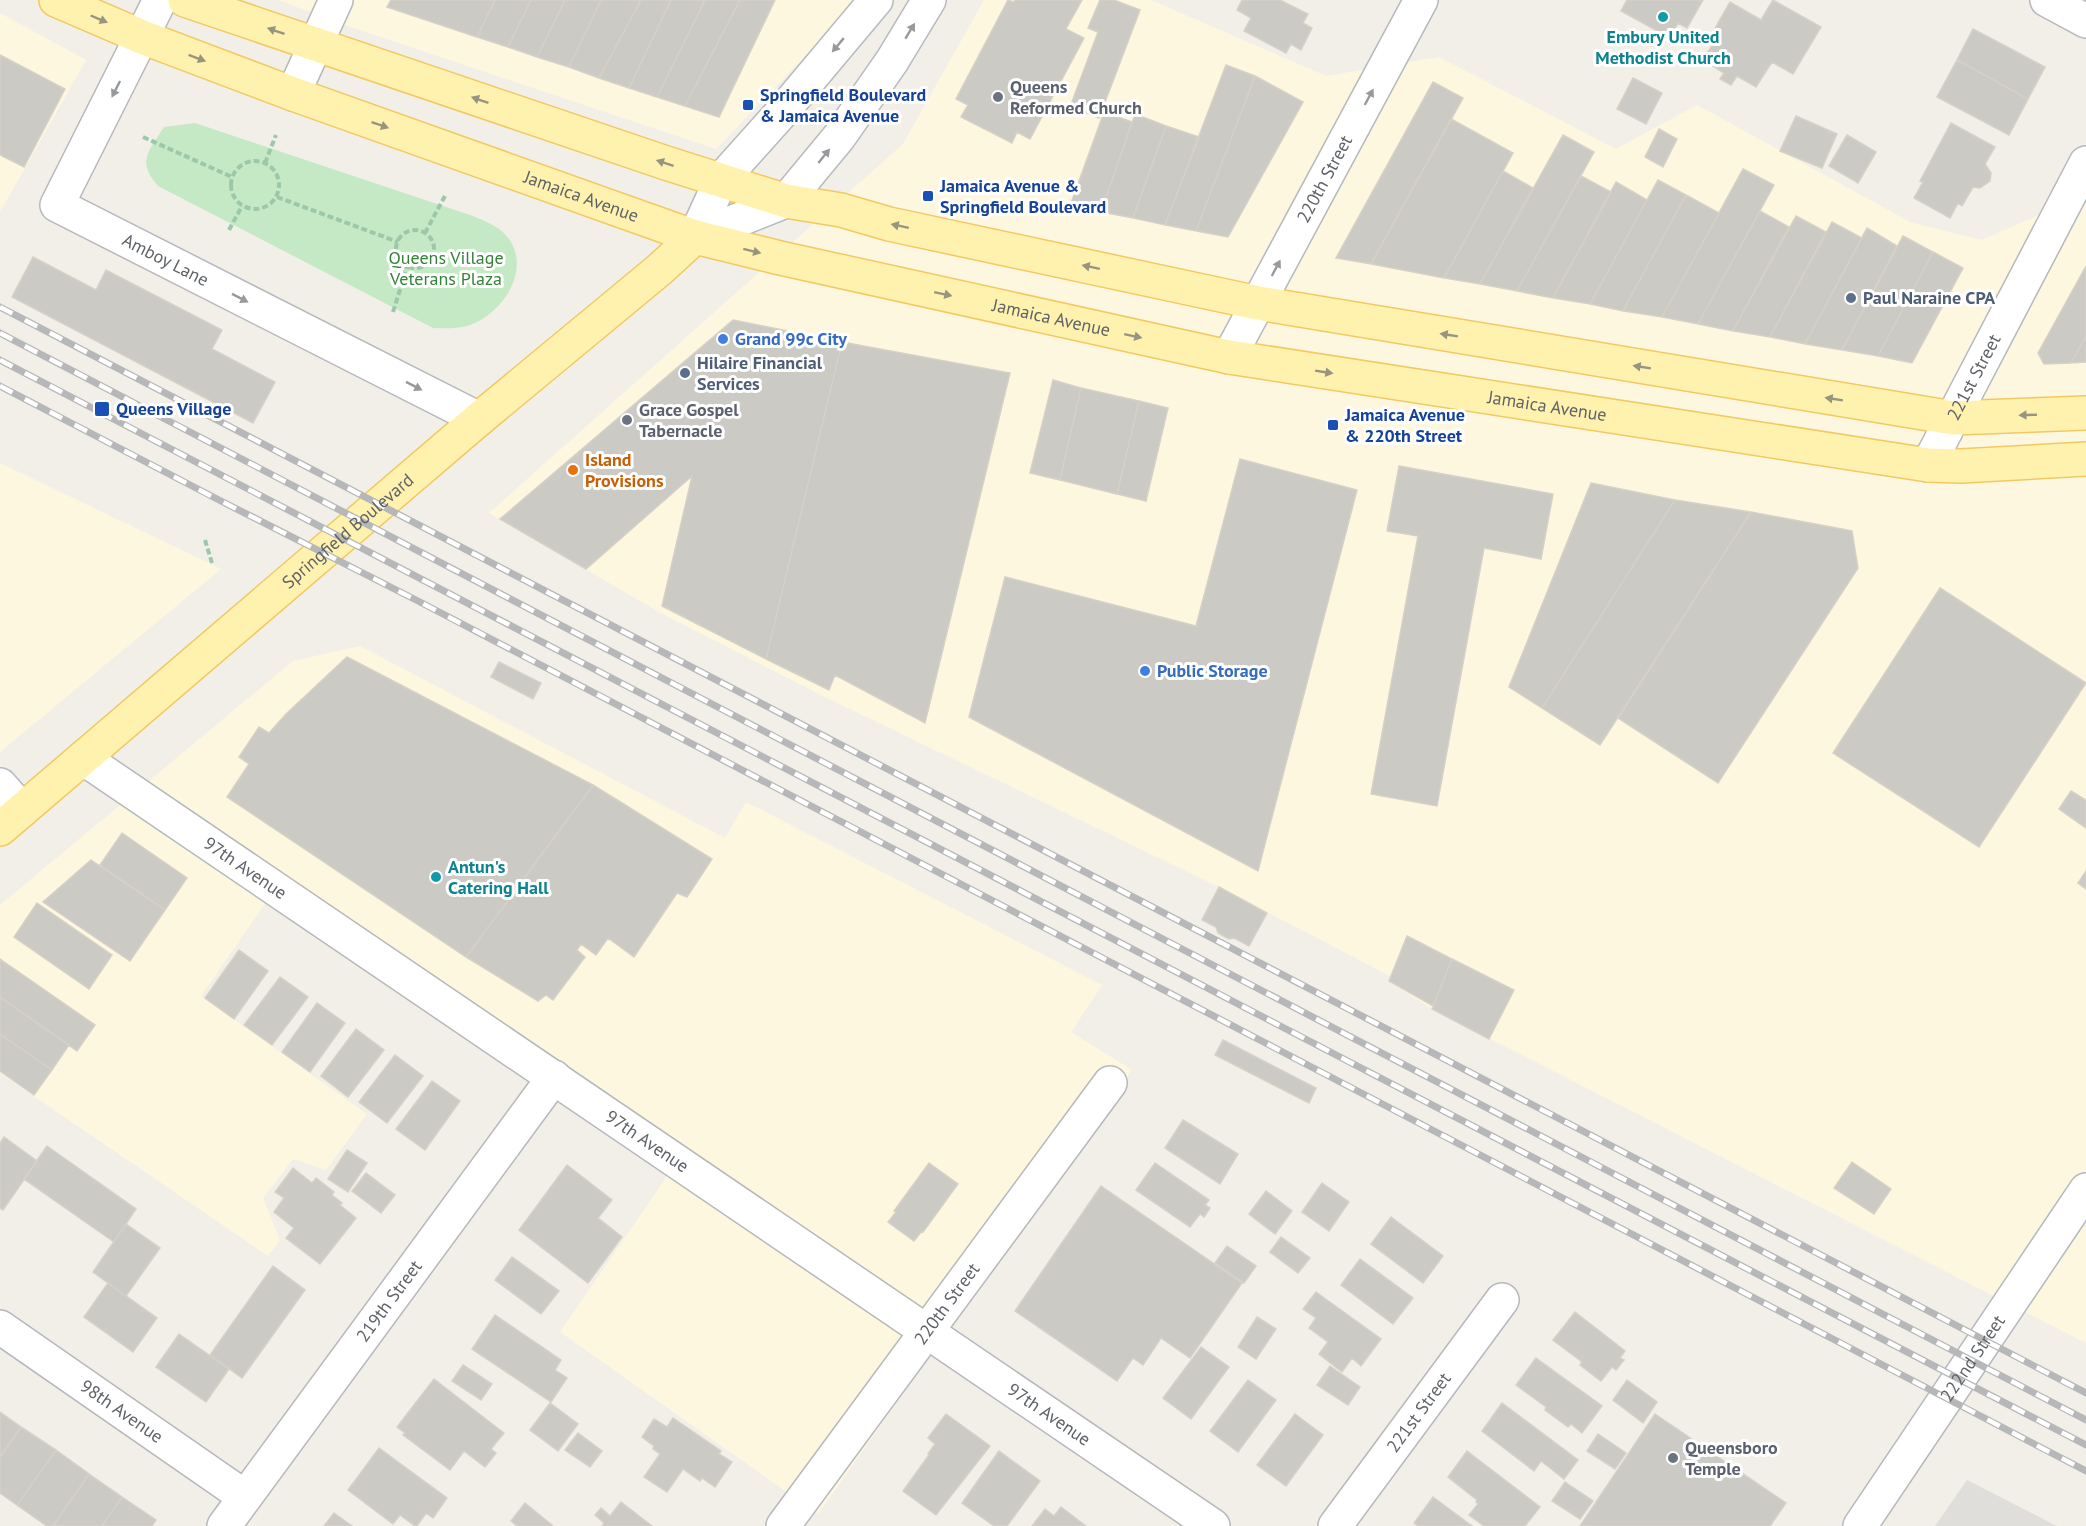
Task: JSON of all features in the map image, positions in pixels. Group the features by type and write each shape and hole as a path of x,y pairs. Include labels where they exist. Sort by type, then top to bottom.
{"main road":[{"name":"Jamaica Avenue","path":"56,0 142,37 293,94 695,237 791,260 1229,357 1928,465 1961,466 2086,459"},
{"path":"185,0 786,201 842,210 890,224 1257,303 1953,418 2086,413"},
{"name":"Springfield Boulevard","path":"11,819 479,419 659,270 695,237"}],"street":[{"name":"Amboy Lane","path":"160,0 57,205 479,419"},
{"path":"293,94 336,0"},
{"name":"Springfield Boulevard","path":"695,237 721,180 782,112 876,0"},
{"name":"Springfield Boulevard","path":"695,237 786,201 839,137 892,61 929,0"},
{"name":"220th Street","path":"1229,357 1421,0"},
{"path":"2047,0 2086,21"},
{"name":"221st Street","path":"1928,465 2086,163"},
{"name":"97th Avenue","path":"83,758 1213,1526"},
{"path":"0,785 11,819"},
{"name":"219th Street","path":"224,1526 554,1077"},
{"name":"220th Street","path":"783,1526 1110,1083"},
{"name":"222nd Street","path":"1860,1526 2086,1190"},
{"name":"221st Street","path":"1335,1526 1502,1300"},
{"name":"98th Avenue","path":"0,1327 245,1497"}],"path":[{"path":"265,163 276,135"},
{"path":"143,137 232,177"},
{"path":"257,160 265,163 272,167 279,181 277,197 265,207 257,209 242,206 232,193 232,177 241,164 257,160"},
{"path":"425,233 446,194"},
{"path":"277,197 398,242"},
{"path":"229,230 242,206"},
{"path":"412,230 425,233 434,249 430,261 419,268 407,267 399,259 396,248 401,236 412,230"},
{"path":"393,312 407,267"},
{"path":"205,540 212,563"}],"shaded area":[{"path":"279,0 859,0 716,149 339,23"},
{"path":"984,0 1151,0 1326,76 1439,57 1616,149 1697,105 1910,222 1982,240 2086,194 2086,1343 1432,1009 1389,981 1390,976 1219,887 825,697 659,612 489,513 903,144"},
{"path":"0,13 86,60 0,212"},
{"path":"0,463 221,569 0,752"},
{"path":"360,646 725,838 746,802 1102,985 1071,1032 1132,1070 818,1514 560,1332 672,1169 267,901 201,996 367,1114 326,1170 293,1159 263,1198 280,1240 268,1256 0,1073 0,905 293,661"},
{"path":"1967,1480 2057,1526 1935,1526"}],"green space":[{"name":"Queens Village Veterans Plaza","path":"195,123 473,216 494,226 511,242 516,255 517,269 507,295 487,316 475,323 459,328 433,328 158,186 151,177 146,163 154,143 164,127"}],"building":[{"path":"391,0 495,0 477,37 387,7"},
{"path":"495,0 531,0 508,47 477,37"},
{"path":"531,0 565,0 537,57 508,47"},
{"path":"565,0 601,0 569,67 537,57"},
{"path":"601,0 641,0 599,78 569,67"},
{"path":"641,0 671,0 629,88 599,78"},
{"path":"671,0 705,0 657,97 629,88"},
{"path":"705,0 740,0 685,106 657,97"},
{"path":"740,0 775,0 719,117 685,106"},
{"path":"1008,0 1014,2 1015,0 1082,0 1066,29 1084,38 1030,139 1017,132 1012,143 961,117 968,105 956,99"},
{"path":"1100,0 1114,0 1140,10 1099,118 1070,107 1098,32 1088,28"},
{"path":"1242,0 1280,0 1308,14 1303,23 1312,28 1301,50 1291,44 1286,53 1244,31 1251,18 1237,10"},
{"name":"Embury United Methodist Church","path":"1627,0 1703,0 1687,28 1678,23 1670,38 1621,11"},
{"path":"1773,0 1821,27 1793,74 1772,62 1756,87 1737,76 1731,85 1720,79 1724,73 1703,60 1719,34 1714,30 1730,2 1761,20"},
{"path":"1973,29 2045,67 2028,99 1957,60"},
{"path":"0,55 65,89 24,167 0,155"},
{"path":"1957,60 2028,99 2009,135 1937,97"},
{"path":"1226,65 1255,76 1196,231 1165,225"},
{"path":"1255,76 1303,102 1228,237 1196,231"},
{"path":"1633,78 1662,93 1646,124 1617,109"},
{"path":"1433,82 1463,98 1371,264 1336,258"},
{"path":"1104,112 1132,122 1101,212 1070,206"},
{"path":"1135,114 1166,126 1133,218 1101,212"},
{"path":"1796,116 1837,134 1822,168 1780,151"},
{"path":"1451,119 1513,153 1444,278 1371,264"},
{"path":"1951,123 1995,147 1985,164 1991,173 1990,181 1980,188 1973,187 1962,206 1958,203 1950,218 1914,198 1923,182 1920,181"},
{"path":"1166,126 1199,137 1165,225 1133,218"},
{"path":"1659,129 1677,139 1663,167 1645,157"},
{"path":"1563,135 1594,152 1517,291 1480,284"},
{"path":"1847,135 1876,152 1858,183 1829,166"},
{"path":"1743,169 1774,185 1698,324 1662,317"},
{"path":"1503,171 1533,188 1480,284 1444,278"},
{"path":"1581,176 1611,192 1553,298 1517,291"},
{"path":"1658,180 1686,195 1623,311 1590,304"},
{"path":"1616,182 1647,200 1590,304 1553,298"},
{"path":"1686,195 1719,213 1662,317 1623,311"},
{"path":"1760,211 1789,227 1733,331 1698,324"},
{"path":"1796,216 1826,232 1770,337 1733,331"},
{"path":"1832,222 1862,238 1805,344 1770,337"},
{"path":"1867,228 1897,246 1842,350 1805,344"},
{"path":"1903,236 1933,252 1878,356 1842,350"},
{"path":"1933,252 1963,268 1912,363 1878,356"},
{"name":"Queens Village","path":"33,257 96,290 106,270 222,330 212,349 275,382 253,423 12,297"},
{"path":"2086,266 2086,336 2071,363 2044,364 2038,353"},
{"path":"733,320 842,342 766,659 662,606 692,476 586,569 500,519"},
{"path":"2086,336 2086,362 2071,363"},
{"path":"842,342 1010,373 925,723 835,675 829,690 766,659"},
{"path":"1053,380 1081,388 1060,480 1030,473"},
{"path":"1081,388 1139,401 1117,494 1060,480"},
{"path":"1139,401 1168,408 1146,501 1117,494"},
{"name":"Public Storage","path":"1240,459 1357,490 1258,871 969,717 1005,577 1196,626"},
{"path":"1399,466 1553,494 1541,559 1484,548 1437,806 1371,794 1418,536 1387,531"},
{"path":"1591,483 1675,500 1542,708 1509,687"},
{"path":"1675,500 1751,512 1600,745 1542,708"},
{"path":"1751,512 1852,531 1858,568 1718,783 1618,718"},
{"path":"1940,588 2086,683 1979,847 1833,753"},
{"name":"Antun's Catering Hall","path":"347,657 593,785 466,957 227,797 249,764 239,757 259,727 269,733"},
{"path":"499,662 541,683 533,699 491,677"},
{"path":"593,785 712,859 687,897 677,893 634,957 608,938 596,955 581,944 577,950 585,957 553,1000 546,995 538,1001 466,957"},
{"path":"2071,791 2086,800 2086,828 2059,809"},
{"path":"122,833 187,878 165,910 100,865"},
{"path":"91,860 165,910 130,961 43,902"},
{"path":"2086,871 2086,889 2078,883"},
{"path":"1219,887 1267,913 1249,946 1218,933 1216,927 1202,920"},
{"path":"37,903 112,955 89,989 14,937"},
{"path":"1407,936 1452,959 1433,1006 1389,981"},
{"path":"239,950 268,971 234,1019 205,998"},
{"path":"0,959 95,1025 77,1051 0,997"},
{"path":"1452,959 1514,990 1489,1039 1432,1009"},
{"path":"280,977 308,997 272,1045 244,1025"},
{"path":"0,997 69,1045 52,1070 0,1034"},
{"path":"317,1003 345,1023 310,1072 282,1052"},
{"path":"356,1029 384,1050 348,1097 321,1076"},
{"path":"0,1034 52,1070 34,1095 0,1071"},
{"path":"1223,1040 1316,1088 1309,1103 1215,1055"},
{"path":"395,1055 423,1076 387,1123 359,1102"},
{"path":"432,1081 460,1101 425,1150 396,1129"},
{"path":"1183,1120 1238,1154 1220,1184 1165,1148"},
{"path":"4,1137 37,1161 3,1210 0,1208 0,1143"},
{"path":"47,1146 136,1209 114,1242 24,1179"},
{"path":"347,1150 367,1163 348,1192 328,1179"},
{"path":"1852,1162 1891,1189 1874,1214 1834,1188"},
{"path":"929,1163 958,1184 914,1241 888,1222"},
{"path":"1155,1163 1209,1200 1205,1205 1210,1208 1204,1217 1200,1214 1190,1227 1136,1190"},
{"path":"567,1165 612,1200 598,1218 622,1237 588,1283 519,1230"},
{"path":"293,1168 312,1183 316,1178 334,1192 332,1195 342,1203 340,1205 356,1218 320,1264 286,1238 294,1228 274,1212 284,1198 275,1192"},
{"path":"366,1173 395,1195 381,1213 352,1191"},
{"path":"1322,1183 1349,1202 1329,1231 1302,1212"},
{"path":"1101,1186 1242,1283 1190,1358 1161,1338 1143,1365 1133,1358 1117,1381 1015,1311"},
{"path":"1266,1191 1292,1211 1275,1234 1249,1214"},
{"path":"1391,1217 1443,1256 1423,1283 1371,1244"},
{"path":"126,1224 160,1248 126,1296 93,1272"},
{"path":"1281,1237 1310,1258 1298,1273 1270,1252"},
{"path":"1227,1246 1256,1266 1244,1283 1215,1263"},
{"path":"512,1257 559,1291 541,1314 495,1280"},
{"path":"1360,1259 1413,1298 1393,1324 1341,1285"},
{"path":"273,1266 305,1290 242,1378 210,1355"},
{"path":"108,1283 157,1318 133,1352 84,1317"},
{"path":"1316,1292 1381,1339 1361,1366 1352,1358 1342,1372 1319,1354 1328,1342 1309,1328 1316,1318 1303,1309"},
{"path":"1575,1312 1625,1351 1620,1358 1624,1360 1616,1370 1612,1367 1601,1381 1580,1365 1582,1362 1553,1340"},
{"path":"495,1315 561,1360 555,1370 567,1378 551,1402 472,1349"},
{"path":"1257,1317 1276,1329 1256,1359 1238,1347"},
{"path":"179,1334 229,1369 206,1402 156,1367"},
{"path":"1201,1347 1229,1367 1191,1419 1163,1398"},
{"path":"1536,1358 1602,1406 1582,1433 1571,1424 1568,1427 1516,1385"},
{"path":"463,1365 492,1384 481,1400 452,1381"},
{"path":"1330,1366 1360,1387 1348,1405 1317,1385"},
{"path":"434,1379 504,1433 491,1449 496,1453 485,1467 464,1451 450,1470 403,1435 405,1433 397,1427"},
{"path":"1248,1380 1276,1400 1238,1452 1210,1431"},
{"path":"1627,1380 1657,1402 1643,1423 1613,1400"},
{"path":"550,1403 578,1424 558,1451 530,1430"},
{"path":"1502,1403 1578,1460 1564,1479 1541,1461 1534,1471 1482,1431"},
{"path":"0,1412 21,1427 0,1457"},
{"path":"946,1414 990,1446 936,1515 903,1491 929,1455 935,1444 928,1438"},
{"path":"1295,1414 1323,1435 1286,1486 1257,1465"},
{"name":"Queensboro Temple","path":"1655,1414 1786,1503 1770,1526 1580,1526"},
{"path":"673,1418 721,1451 719,1454 732,1462 715,1487 702,1478 700,1481 683,1469 667,1492 644,1477 660,1454 642,1437 654,1419 667,1427"},
{"path":"21,1427 56,1450 17,1505 0,1493 0,1457"},
{"path":"578,1433 602,1451 590,1467 565,1450"},
{"path":"1598,1434 1626,1453 1615,1469 1587,1451"},
{"path":"379,1448 447,1498 433,1518 426,1513 415,1526 400,1515 393,1524 348,1490"},
{"path":"56,1450 89,1474 53,1526 47,1526 17,1505"},
{"path":"999,1451 1040,1481 1007,1526 994,1526 962,1503"},
{"path":"1467,1451 1540,1507 1525,1526 1484,1526 1469,1515 1478,1504 1477,1500 1448,1477"},
{"path":"89,1474 122,1497 102,1526 53,1526"},
{"path":"1565,1482 1593,1501 1580,1519 1552,1501"},
{"path":"122,1497 156,1520 152,1526 102,1526"},
{"path":"1433,1497 1472,1526 1418,1526 1414,1523"},
{"path":"621,1502 652,1526 602,1526 604,1523 595,1515 601,1508 610,1516"},
{"path":"525,1503 552,1526 517,1526 511,1521"},
{"path":"1061,1507 1086,1526 1032,1526 1045,1509 1054,1516"},
{"path":"334,1513 352,1526 324,1526"}],"railway":[{"path":"0,307 2086,1393"},
{"path":"0,333 2086,1420"},
{"path":"0,360 2086,1445"},
{"path":"0,386 420,602 2086,1471"}],"place":[{"name":"Embury United Methodist Church","path":"1663,17"},
{"name":"Queens Reformed Church","path":"998,97"},
{"name":"Springfield Boulevard & Jamaica Avenue","path":"748,105"},
{"name":"Jamaica Avenue & Springfield Boulevard","path":"928,196"},
{"name":"Paul Naraine CPA","path":"1851,298"},
{"name":"Grand 99c City","path":"723,339"},
{"name":"Hilaire Financial Services","path":"685,373"},
{"name":"Queens Village","path":"102,409"},
{"name":"Grace Gospel Tabernacle","path":"627,420"},
{"name":"Jamaica Avenue & 220th Street","path":"1333,425"},
{"name":"Island Provisions","path":"573,470"},
{"name":"Public Storage","path":"1145,671"},
{"name":"Antun's Catering Hall","path":"436,877"},
{"name":"Queensboro Temple","path":"1673,1458"}]}
